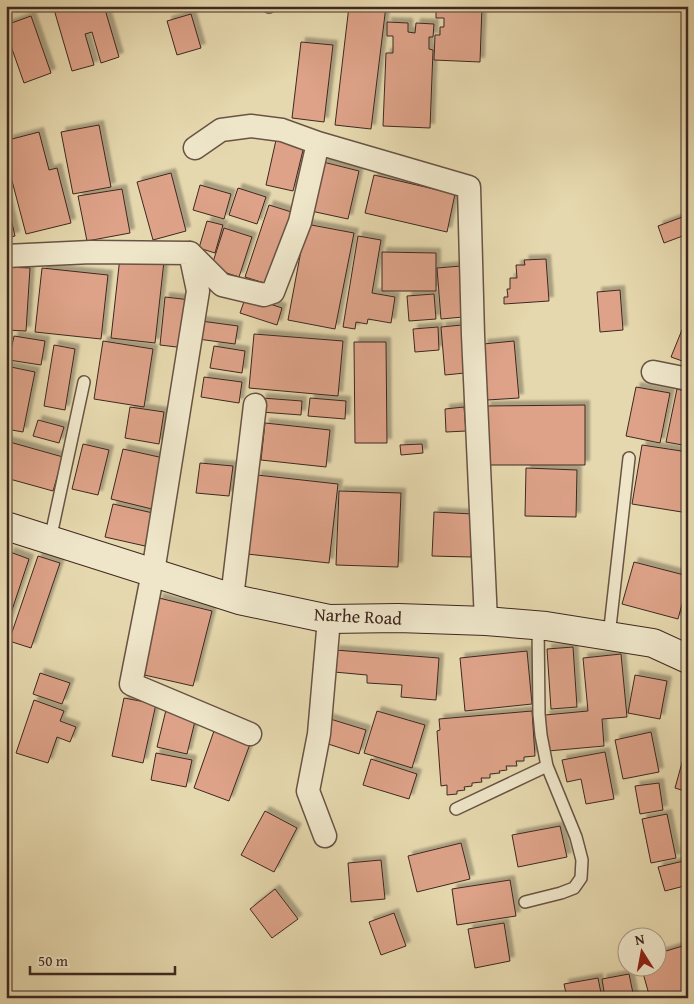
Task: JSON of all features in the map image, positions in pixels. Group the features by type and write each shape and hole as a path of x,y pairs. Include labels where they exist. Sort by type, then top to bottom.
{"street":[{"path":"196,148 221,130 251,126 282,130 318,143 469,187 473,335 486,621"},
{"path":"6,256 91,252 190,253 222,285 264,295 272,292 300,222 318,143"},
{"path":"190,253 198,291 153,572 131,684 250,734"},
{"path":"653,372 688,379"},
{"path":"232,598 255,404"},
{"name":"Narhe Road","path":"6,526 232,598 329,619 398,618 486,621 538,626 653,643 688,659"},
{"path":"325,836 308,791 319,734 329,619"}],"lane":[{"path":"50,540 84,382"},
{"path":"609,636 629,458"},
{"path":"525,902 574,888 580,878 582,860 576,837 547,766 541,735 538,626"},
{"path":"456,808 547,766"}],"building":[{"path":"53,6 73,6 74,8 80,6 104,6 119,57 101,63 92,32 85,34 94,65 72,71"},
{"path":"349,6 386,6 371,129 335,125"},
{"path":"441,6 482,6 480,62 434,60 435,35 440,35 440,27 444,27 444,18 436,18 436,8 441,8"},
{"path":"191,14 201,48 177,55 167,21"},
{"path":"31,16 51,73 24,83 6,32 6,25"},
{"path":"387,22 408,23 408,32 415,33 416,23 434,24 433,37 429,37 429,49 433,50 430,128 383,126 386,53 393,53 393,36 387,36"},
{"path":"301,42 333,45 324,122 292,118"},
{"path":"99,125 111,187 73,194 61,132"},
{"path":"39,132 49,170 57,168 71,223 26,234 11,177 6,177 6,148 10,147 8,140"},
{"path":"276,140 304,146 293,191 266,185"},
{"path":"323,162 359,171 348,219 311,211"},
{"path":"171,173 186,231 153,240 137,182"},
{"path":"374,175 455,194 447,232 365,213"},
{"path":"200,185 231,194 224,219 193,210"},
{"path":"238,188 266,197 257,224 229,215"},
{"path":"122,189 130,233 87,241 78,196"},
{"path":"6,197 15,236 6,238"},
{"path":"269,205 298,214 274,286 245,277"},
{"path":"688,215 688,234 664,243 658,226"},
{"path":"207,221 223,225 215,253 199,248"},
{"path":"306,224 354,233 335,329 288,320"},
{"path":"224,228 252,237 239,277 211,268"},
{"path":"358,236 381,240 372,293 395,297 391,323 368,319 367,324 356,322 355,329 343,327"},
{"path":"382,252 436,253 436,291 382,291"},
{"path":"120,257 164,261 155,343 111,338"},
{"path":"546,259 549,301 504,304 504,297 508,297 507,289 510,289 510,278 517,278 516,265 525,265 524,260"},
{"path":"461,266 463,317 441,319 437,268"},
{"path":"6,267 30,268 26,331 6,330"},
{"path":"42,268 108,275 101,339 35,332"},
{"path":"620,290 623,330 600,332 597,292"},
{"path":"434,294 436,319 409,321 407,296"},
{"path":"246,296 282,308 277,325 240,313"},
{"path":"165,297 191,300 185,348 160,345"},
{"path":"688,315 688,363 671,357"},
{"path":"201,321 238,326 235,344 198,339"},
{"path":"462,325 465,373 445,375 441,327"},
{"path":"438,327 439,350 415,352 413,329"},
{"path":"254,334 343,341 338,396 249,388"},
{"path":"14,336 45,341 41,365 9,360"},
{"path":"103,341 153,349 144,407 94,399"},
{"path":"514,341 519,398 487,400 483,344"},
{"path":"354,342 386,342 387,443 355,443"},
{"path":"54,345 75,349 65,410 44,406"},
{"path":"214,346 245,351 242,373 210,368"},
{"path":"6,366 35,372 23,432 6,429"},
{"path":"204,377 242,382 239,403 201,397"},
{"path":"636,387 670,393 660,443 626,436"},
{"path":"677,389 688,392 688,446 666,442"},
{"path":"262,398 302,401 301,415 261,412"},
{"path":"310,398 346,401 345,419 308,416"},
{"path":"585,405 585,465 487,465 486,406"},
{"path":"130,407 164,412 159,444 125,438"},
{"path":"464,407 466,431 446,432 445,409"},
{"path":"38,420 64,427 59,443 33,436"},
{"path":"265,423 330,430 326,467 261,460"},
{"path":"6,441 63,457 53,491 6,478"},
{"path":"83,444 109,450 98,495 72,489"},
{"path":"422,444 423,453 401,455 400,445"},
{"path":"642,445 688,452 688,513 632,504"},
{"path":"123,449 168,459 156,510 111,499"},
{"path":"200,463 233,466 229,496 196,493"},
{"path":"526,468 577,470 576,517 525,516"},
{"path":"257,475 338,484 329,563 247,554"},
{"path":"339,491 401,493 398,567 336,565"},
{"path":"113,504 153,513 145,546 105,537"},
{"path":"434,512 473,514 471,557 432,556"},
{"path":"10,552 29,559 6,628 6,565"},
{"path":"38,556 60,563 31,648 9,641"},
{"path":"634,562 688,576 678,619 622,604"},
{"path":"159,598 212,611 193,686 140,674"},
{"path":"573,647 577,707 551,709 547,649"},
{"path":"335,650 439,658 436,700 401,697 402,685 367,683 367,675 334,672"},
{"path":"527,651 532,704 465,711 460,658"},
{"path":"621,654 627,717 602,719 604,746 548,751 545,715 588,711 583,658"},
{"path":"40,673 70,683 62,704 33,694"},
{"path":"635,675 667,681 660,719 628,713"},
{"path":"124,698 156,704 143,763 112,756"},
{"path":"34,700 64,711 60,721 76,727 70,742 57,737 48,763 16,753"},
{"path":"166,710 196,717 187,754 157,747"},
{"path":"377,711 425,725 412,768 364,753"},
{"path":"532,711 535,756 524,757 524,761 516,761 517,766 506,766 507,770 490,774 490,778 481,778 482,782 472,783 472,786 464,787 465,790 457,791 457,794 447,795 447,785 441,786 437,731 440,730 439,719"},
{"path":"327,718 366,730 359,754 319,741"},
{"path":"214,731 250,744 229,801 194,788"},
{"path":"651,732 659,772 623,779 615,740"},
{"path":"688,741 688,792 675,788"},
{"path":"605,752 614,799 586,804 581,779 567,782 562,760"},
{"path":"156,753 192,760 186,787 151,780"},
{"path":"371,759 417,774 409,799 363,785"},
{"path":"659,783 663,810 640,814 635,786"},
{"path":"265,811 297,828 274,872 241,855"},
{"path":"667,814 676,858 651,863 642,819"},
{"path":"560,826 567,857 518,867 512,835"},
{"path":"461,843 470,879 417,892 408,856"},
{"path":"381,860 385,899 351,902 348,863"},
{"path":"688,860 688,885 665,891 658,867"},
{"path":"510,880 516,916 457,925 452,889"},
{"path":"275,889 298,919 272,938 250,909"},
{"path":"394,913 406,946 381,955 369,922"},
{"path":"504,923 510,961 475,968 468,929"},
{"path":"686,945 688,952 688,990 661,998 650,998 644,976 666,976 666,951"},
{"path":"629,976 634,998 605,998 602,979"},
{"path":"598,978 602,998 567,998 564,984"}]}
